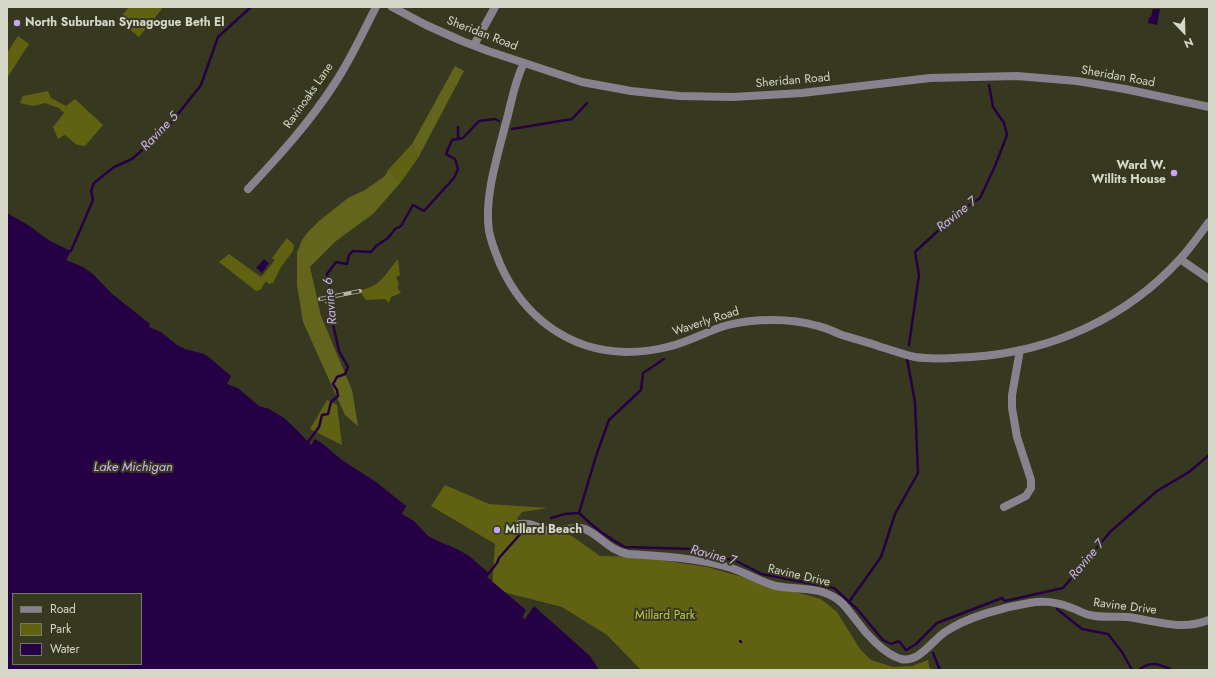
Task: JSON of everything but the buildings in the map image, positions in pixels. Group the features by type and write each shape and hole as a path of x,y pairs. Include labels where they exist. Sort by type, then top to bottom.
{"street":[{"name":"Ravinoaks Lane","path":"248,189 283,152 323,101 336,81 376,7"},
{"name":"Sheridan Road","path":"392,7 426,25 474,45 524,63 582,82 631,91 680,96 744,97 802,93 930,78 1017,76 1077,82 1124,89 1209,107"},
{"path":"474,45 495,7"},
{"name":"Waverly Road","path":"524,63 517,82 493,174 488,201 489,231 496,254 511,287 536,316 566,338 592,347 627,352 651,350 672,346 727,325 755,320 788,320 820,326 840,334 914,357 939,359 985,356 1020,350 1056,341 1102,321 1133,301 1150,288 1180,259 1209,222"},
{"path":"1180,259 1209,279"},
{"path":"1004,506 1026,496 1031,488 1031,480 1017,437 1012,408 1012,395 1020,350"},
{"name":"Ravine Drive","path":"520,524 529,523 551,531 578,527 593,534 619,552 689,559 727,567 773,585 826,592 844,605 870,637 892,656 903,659 924,652 944,632 955,626 990,612 1045,601 1056,602 1089,615 1127,617 1175,626 1193,625 1209,620"}],"green space":[{"path":"129,7 160,7 162,9 139,37 118,20"},
{"path":"18,36 29,44 7,78 7,53"},
{"path":"48,91 51,98 66,106 75,99 103,125 85,146 77,145 65,135 58,139 53,127 64,113 59,108 45,103 33,106 20,103 23,96"},
{"path":"412,144 418,158 401,182 388,170"},
{"path":"287,238 294,245 293,251 281,267 273,283 269,284 266,281 260,290 256,291 219,262 229,254 261,277 275,260 272,258"},
{"path":"398,259 400,275 396,277 399,284 398,289 401,293 391,297 389,303 385,299 366,300 361,293 362,290 379,282"},
{"path":"327,400 337,405 342,445 310,429"},
{"name":"Millard Park","path":"445,485 489,504 548,508 522,512 517,519 538,534 569,534 600,556 640,557 707,567 821,599 837,612 860,649 871,660 893,667 912,666 928,660 930,670 641,670 607,635 562,607 492,589 495,544 431,506"}],"shaded area":[{"path":"455,66 464,71 418,158 412,144"},
{"path":"388,170 401,182 373,214 336,241 310,267 321,316 352,390 358,426 345,415 303,322 297,285 297,253 302,240 319,221 348,198 365,190 385,176"}],"water":[{"path":"1153,9 1160,9 1157,25 1148,23"},
{"name":"Lake Michigan","path":"7,213 28,225 50,241 71,251 66,260 83,267 93,274 111,293 150,324 149,327 161,332 177,345 185,349 204,354 211,359 231,376 227,384 238,388 259,406 269,409 284,418 311,445 315,439 342,460 376,482 406,506 402,514 414,521 428,536 469,556 490,574 487,577 526,610 522,618 525,619 534,606 590,656 599,670 7,670"},
{"path":"264,259 269,263 262,273 256,268"}],"waterway":[{"name":"Ravine 5","path":"71,251 93,200 91,191 94,183 114,167 132,159 166,129 201,85 218,37 251,7"},
{"name":"Ravine 7","path":"909,345 919,275 915,252 955,215 980,198 1007,135 1004,123 993,107 989,85"},
{"name":"Ravine 6","path":"512,129 572,119 587,103"},
{"name":"Ravine 6","path":"308,442 319,427 322,415 328,414 331,402 338,396 337,390 333,384 337,377 345,374 348,367 339,351 330,311 333,307 329,302 330,287 327,274 336,262 347,264 349,255 353,251 371,252 376,246 388,238 395,229 401,226 413,205 424,211 454,178 458,169 455,159 446,154 452,140 463,138 479,121 495,119 499,121"},
{"path":"458,127 458,139"},
{"name":"Ravine 7","path":"579,513 596,456 609,420 641,390 643,373 664,359"},
{"name":"Ravine 7","path":"849,602 881,557 895,514 918,473 915,402 907,359"},
{"name":"Ravine 7","path":"551,518 565,514 579,513 601,532 625,547 694,549 709,556 734,560 762,574 834,588 857,609 883,640 891,644 899,641 906,650 916,644 937,623 1002,598 1005,601 1063,588 1110,532 1157,491 1189,472 1209,455"},
{"name":"Ravine 7","path":"489,573 499,558 523,531"},
{"name":"Ravine 7","path":"1057,609 1082,629 1108,634 1122,652 1132,670"},
{"name":"Ravine 7","path":"933,653 940,670"},
{"name":"Ravine 7","path":"1139,670 1151,664 1163,666 1172,670"}],"railway":[{"path":"320,299 360,291"}],"place":[{"name":"North Suburban Synagogue Beth El","path":"17,23"},
{"name":"Ward W. Willits House","path":"1174,173"},
{"name":"Millard Beach","path":"497,530"}]}
